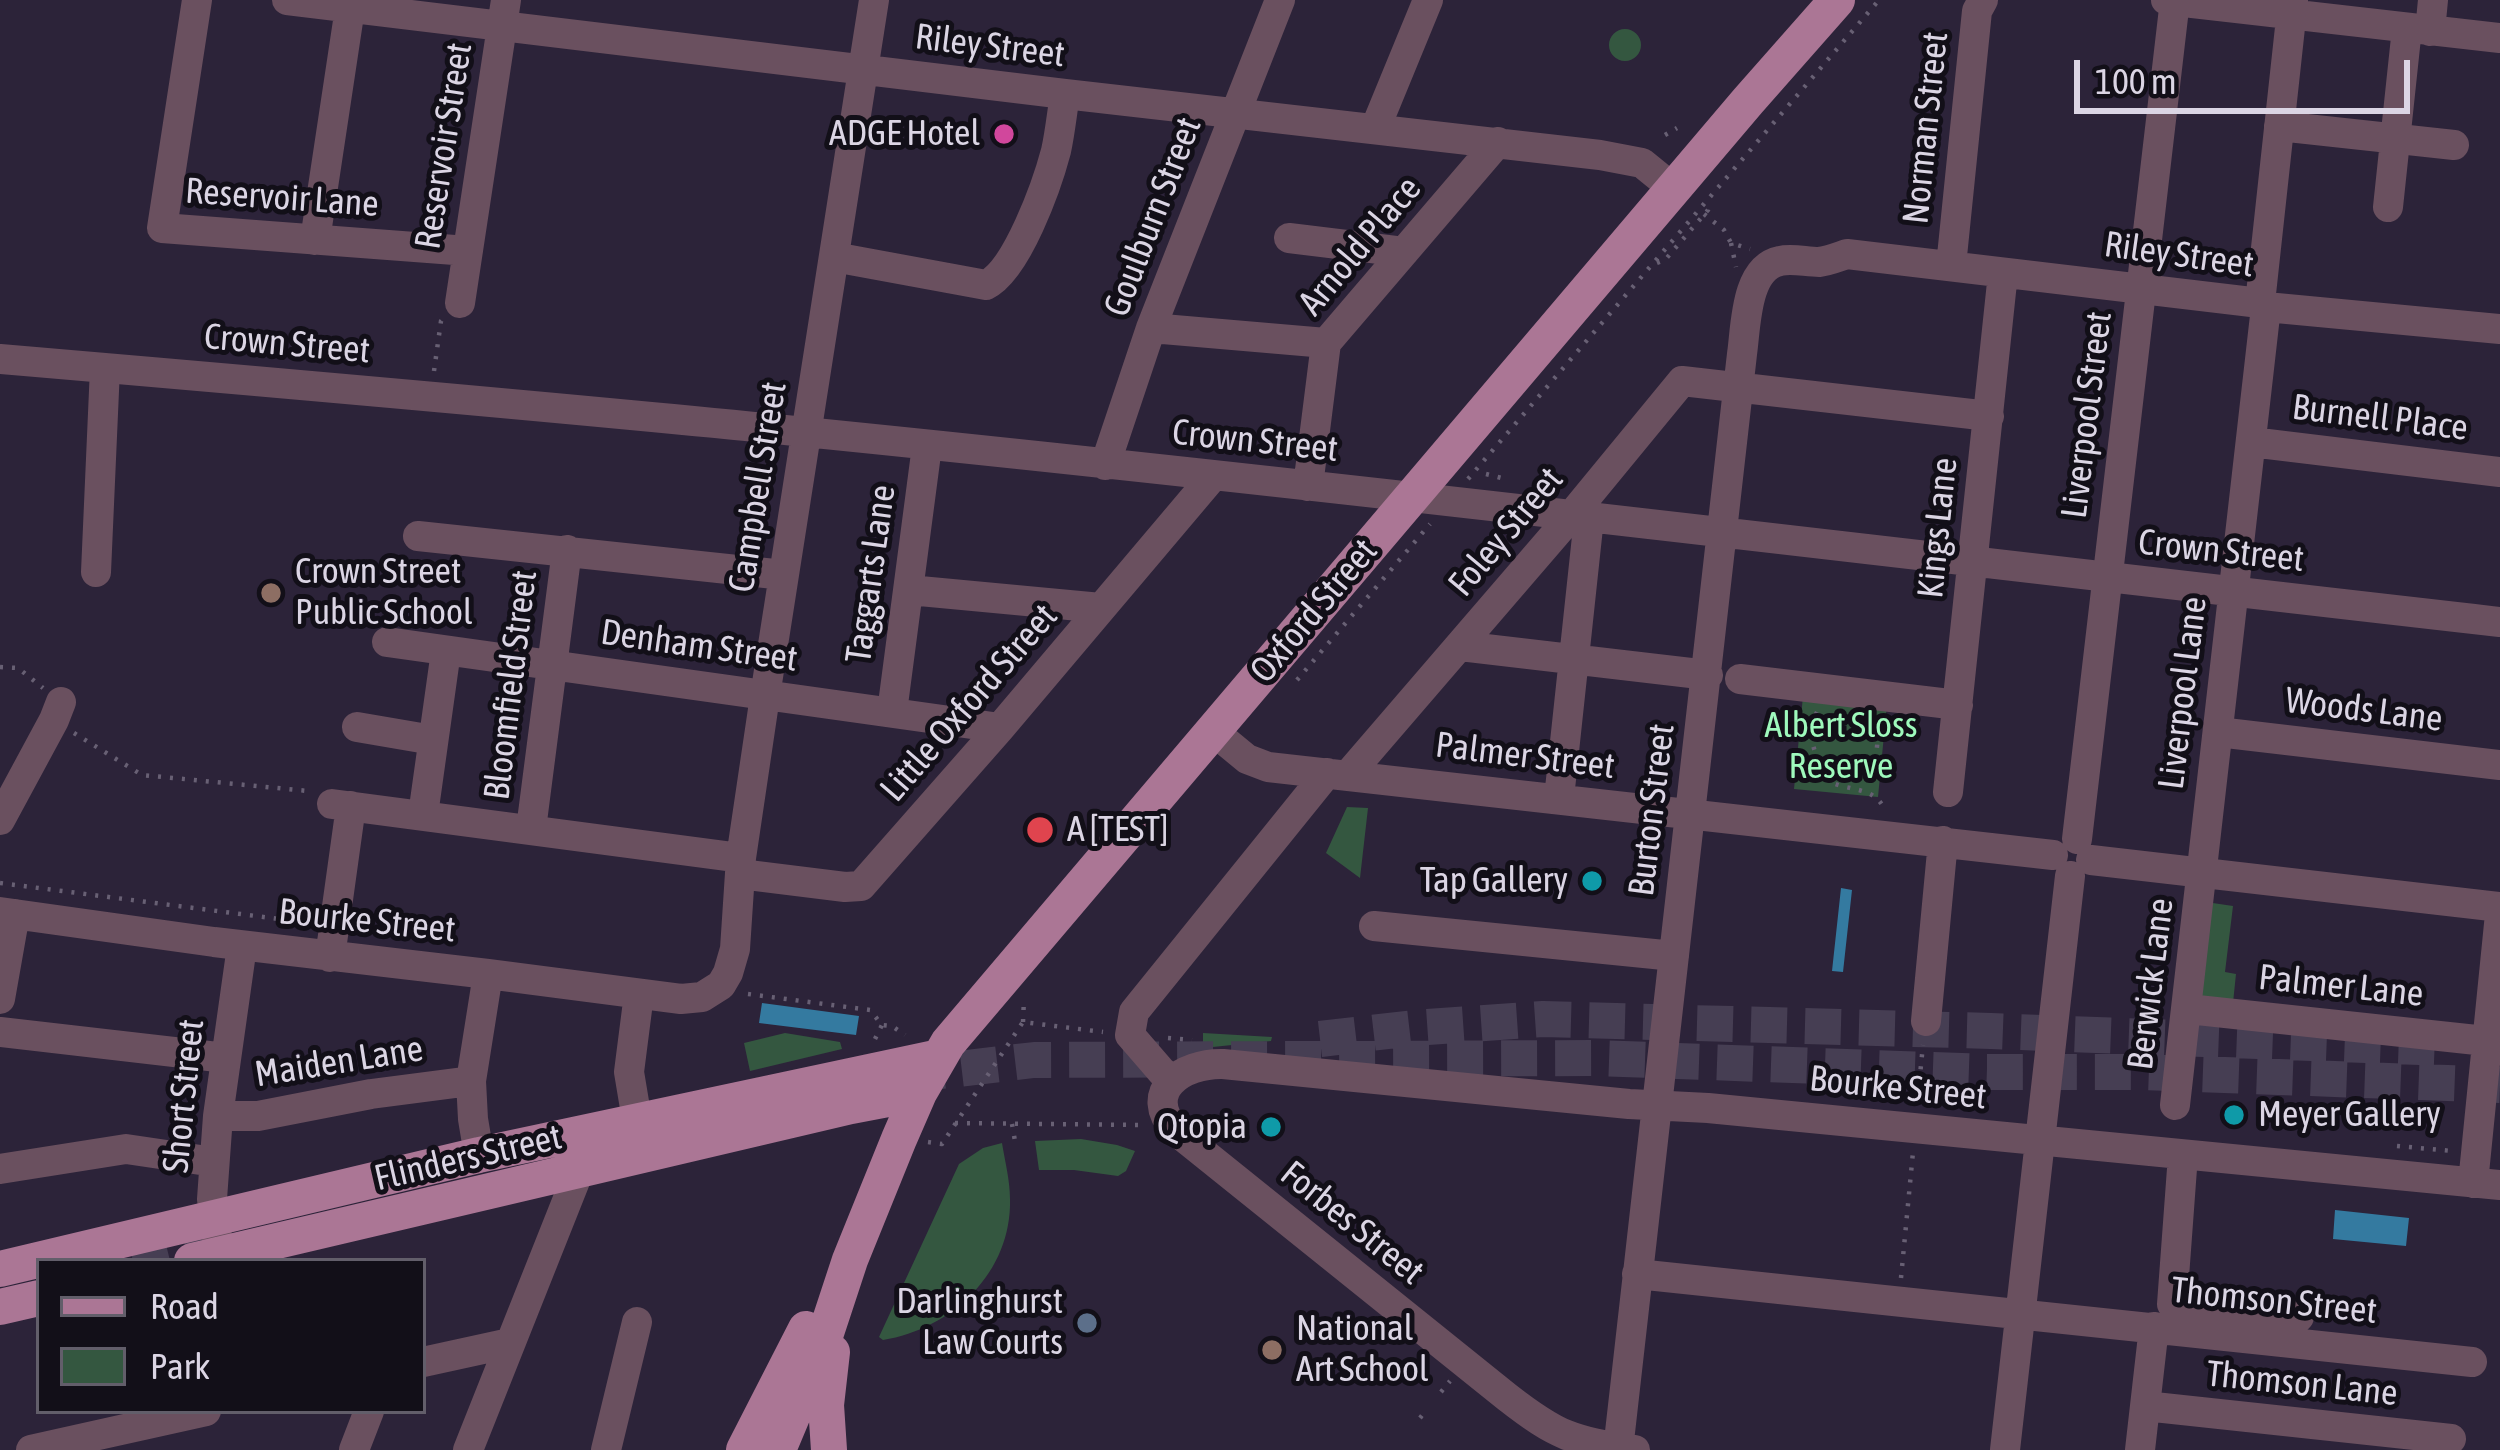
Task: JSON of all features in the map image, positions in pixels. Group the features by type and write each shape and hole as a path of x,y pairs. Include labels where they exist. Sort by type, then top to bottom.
{"main road":[{"name":"Oxford Street","path":"754,1450 822,1346 850,1260 938,1057 1674,189 1824,5"},
{"name":"Flinders Street","path":"46,1258 637,1120 938,1057"},
{"name":"Flinders Street","path":"206,1258 920,1093"},
{"name":"Flinders Street","path":"0,1269 36,1260"},
{"path":"829,1450 827,1390 850,1260"},
{"path":"0,1307 36,1299"}],"street":[{"name":"Reservoir Lane","path":"197,0 162,228 468,251"},
{"name":"Riley Street","path":"287,0 350,8 503,13 863,70 1631,160 1642,163 1674,189"},
{"name":"Campbell Street","path":"731,989 728,973 735,949 741,866 765,696 874,0"},
{"name":"Goulburn Street","path":"1106,464 1151,328 1280,0"},
{"path":"1375,129 1428,0"},
{"name":"Norman Street","path":"1951,266 1977,11 1983,0"},
{"path":"2172,0 2424,20 2500,38"},
{"name":"Liverpool Street","path":"2005,1450 2172,0"},
{"path":"314,240 350,8"},
{"name":"Liverpool Lane","path":"2203,873 2251,442 2292,8"},
{"name":"Reservoir Street","path":"460,303 503,13"},
{"path":"2388,207 2395,139 2424,20"},
{"path":"834,256 986,285 999,279 1034,214 1056,150 1065,94"},
{"path":"2279,126 2454,146"},
{"name":"Arnold Place","path":"1308,487 1326,343 1498,142"},
{"path":"1289,238 1404,252"},
{"name":"Riley Street","path":"1847,254 2500,329"},
{"name":"Burton Street","path":"1623,1449 1637,1274 1749,307 1754,284 1774,262 1822,262 1847,254"},
{"name":"Kings Lane","path":"1948,792 2003,273"},
{"path":"1151,328 1326,343"},
{"name":"Crown Street","path":"0,358 806,432 2500,622"},
{"path":"96,572 106,368"},
{"name":"Foley Street","path":"1173,1080 1130,1035 1134,1012 1338,774 1580,517 1682,381 1741,388"},
{"path":"1741,388 1989,416"},
{"name":"Burnell Place","path":"2251,442 2500,472"},
{"name":"Taggarts Lane","path":"892,712 927,446"},
{"name":"Little Oxford Street","path":"741,866 861,886 1213,476"},
{"path":"1559,798 1574,660 1580,517"},
{"path":"418,536 784,575"},
{"name":"Bloomfield Street","path":"532,829 567,550"},
{"path":"909,590 1100,608"},
{"name":"Denham Street","path":"387,642 1000,728"},
{"path":"1460,646 1708,675"},
{"path":"423,814 446,651"},
{"path":"1740,679 1958,705"},
{"path":"0,820 58,711"},
{"path":"357,727 433,740"},
{"name":"Palmer Street","path":"1213,731 1256,764 2500,910"},
{"name":"Woods Lane","path":"2218,732 2500,765"},
{"path":"330,957 330,800 741,866"},
{"path":"1926,1021 1943,842"},
{"name":"Berwick Lane","path":"2175,1105 2203,873"},
{"path":"2486,1184 2479,1101 2500,910"},
{"path":"0,999 8,913"},
{"name":"Bourke Street","path":"8,913 690,1000 731,989"},
{"path":"1374,926 1674,956"},
{"name":"Short Street","path":"206,1258 213,1218 218,1116 242,946"},
{"path":"479,1156 471,1081 488,974"},
{"path":"637,1120 629,1072 639,994"},
{"name":"Palmer Lane","path":"2188,1009 2486,1041"},
{"path":"0,1032 226,1058"},
{"name":"Bourke Street","path":"1173,1080 1201,1064 1223,1064 2486,1184"},
{"path":"1170,1125 1163,1098 1173,1080"},
{"name":"Maiden Lane","path":"218,1116 258,1116 471,1081"},
{"name":"Forbes Street","path":"1170,1125 1538,1421 1571,1439 1623,1449"},
{"path":"0,1169 126,1149 214,1162"},
{"path":"2183,1155 2172,1304 2299,1317"},
{"path":"468,1450 579,1171"},
{"path":"1637,1274 2020,1313"},
{"name":"Thomson Street","path":"2020,1313 2472,1362"},
{"path":"606,1450 637,1322"},
{"path":"2140,1450 2154,1327"},
{"path":"426,1361 510,1343"},
{"name":"Thomson Lane","path":"2145,1406 2451,1439"},
{"path":"31,1450 193,1414"},
{"path":"354,1450 369,1414"}],"path":[{"path":"1483,462 1879,0"},
{"path":"1665,135 1678,128"},
{"path":"1652,265 1666,260 1705,214 1711,195"},
{"path":"1705,214 1731,243"},
{"path":"434,371 441,321 460,303"},
{"path":"1486,474 1509,480"},
{"path":"1298,680 1408,550"},
{"path":"0,667 17,668 58,711 142,775 330,800"},
{"path":"1828,689 1812,723 1812,742 1823,767 1833,776 1847,778 1863,775 1875,760 1877,695"},
{"path":"1823,767 1825,779 1835,785 1874,794 1885,804 1888,836"},
{"path":"731,989 870,1010 882,1025 905,1036"},
{"path":"872,1045 882,1025"},
{"path":"934,1143 942,1144 1002,1051 993,1049"},
{"path":"1918,1096 1921,1064"},
{"path":"955,1124 1170,1125"},
{"path":"1012,1124 1015,1141"},
{"path":"1899,1302 1915,1128"},
{"path":"1420,1418 1427,1408"}],"green space":[{"path":"1625,29 1637,33 1641,45 1637,57 1625,61 1613,57 1609,45 1613,33"},
{"name":"Albert Sloss Reserve","path":"1803,696 1887,704 1878,797 1794,789"},
{"path":"1347,807 1368,808 1360,878 1326,853"},
{"path":"2206,902 2233,906 2225,972 2236,974 2233,1003 2201,1000"},
{"path":"785,1033 840,1042 842,1049 750,1071 744,1043"},
{"path":"1203,1033 1272,1037 1271,1041 1203,1048"},
{"path":"1081,1139 1135,1151 1126,1171 1118,1176 1039,1170 1035,1141"},
{"path":"1002,1143 1010,1192 1008,1226 989,1273 954,1310 932,1324 883,1340 879,1337 959,1164 983,1148"}],"water":[{"path":"1841,888 1852,890 1843,972 1832,971"},
{"path":"762,1003 859,1016 856,1035 759,1023"},
{"path":"2335,1210 2409,1218 2406,1246 2333,1239"}],"tunnel":[{"path":"1320,1039 1543,1019 2445,1048"},
{"path":"908,1075 1034,1060 1594,1058 2500,1085"},
{"path":"145,1258 222,1239"}],"place":[{"name":"ADGE Hotel","path":"1004,134"},
{"name":"Crown Street Public School","path":"271,593"},
{"name":"A [TEST]","path":"1040,830"},
{"name":"Tap Gallery","path":"1592,881"},
{"name":"Meyer Gallery","path":"2234,1115"},
{"name":"Qtopia","path":"1271,1127"},
{"name":"Darlinghurst Law Courts","path":"1087,1323"},
{"name":"National Art School","path":"1272,1350"}]}
